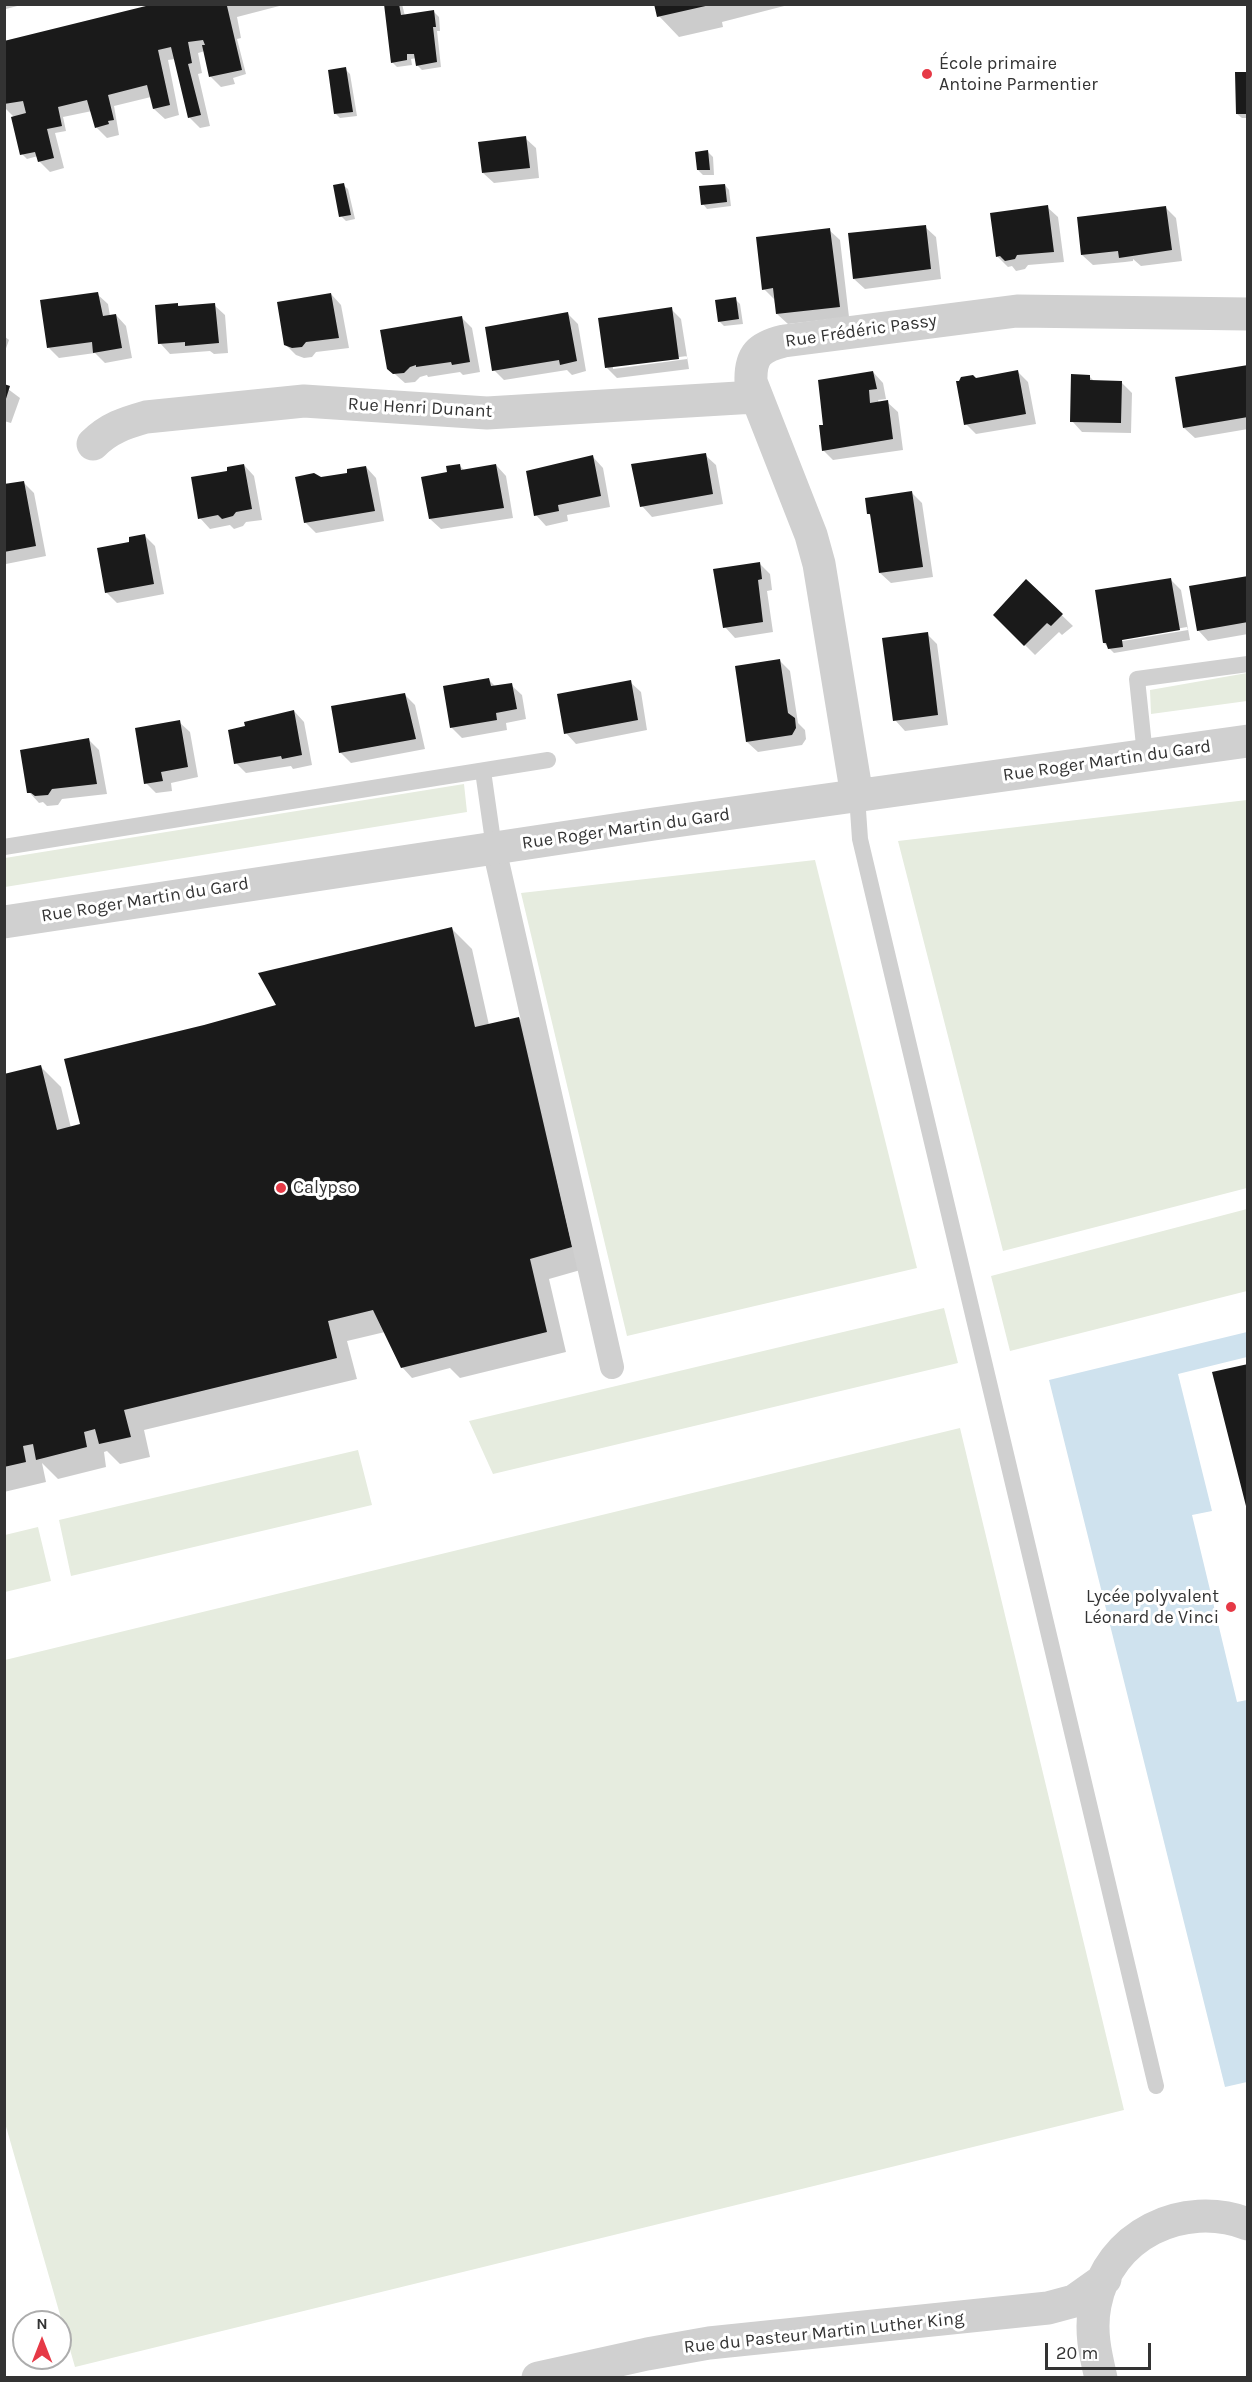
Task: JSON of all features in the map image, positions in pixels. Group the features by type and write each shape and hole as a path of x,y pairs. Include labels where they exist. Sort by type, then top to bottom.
{"street":[{"name":"Rue Frédéric Passy","path":"857,796 819,564 811,536 755,397 750,370 754,358 768,345 784,340 1017,311 1248,314"},
{"name":"Rue Henri Dunant","path":"93,444 106,432 124,423 146,417 304,401 488,413 755,397"},
{"name":"Rue Roger Martin du Gard","path":"4,922 494,848 1248,741"},
{"path":"494,848 612,1367"},
{"path":"1101,2378 1094,2347 1095,2304 1105,2279 1120,2254 1135,2240 1164,2222 1183,2216 1204,2215 1236,2219 1248,2224"},
{"name":"Rue du Pasteur Martin Luther King","path":"538,2378 709,2343 1048,2308 1074,2301 1105,2279"}],"lane":[{"path":"1145,755 1137,680 1248,664"},
{"path":"4,847 548,760"},
{"path":"483,771 494,848"},
{"path":"857,796 860,839 1156,2086"}],"shaded area":[{"path":"1247,673 1247,701 1151,714 1150,690"},
{"path":"464,784 467,812 5,887 5,858"},
{"path":"1247,800 1247,1188 1003,1251 898,841"},
{"path":"815,860 917,1268 627,1336 521,893"},
{"path":"1247,1209 1247,1291 1010,1351 991,1276"},
{"path":"944,1308 958,1363 493,1474 469,1421"},
{"path":"960,1428 1124,2110 75,2367 72,2357 72,2310 59,2310 5,2123 5,1660"},
{"path":"358,1450 372,1505 71,1576 59,1520"},
{"path":"38,1527 51,1581 5,1592 5,1535"}],"water":[{"path":"1247,1332 1247,1357 1178,1374 1212,1511 1192,1515 1237,1702 1247,1700 1247,2082 1225,2087 1049,1380"}],"building":[{"path":"154,4 231,4 227,6 242,70 209,77 203,40 188,42 192,63 188,64 201,115 188,118 171,47 158,50 170,105 153,109 147,85 108,95 114,120 95,128 87,100 58,107 62,126 47,129 54,158 38,162 35,152 20,155 11,117 26,113 23,101 4,104 4,41"},
{"path":"384,4 399,4 401,15 434,10 436,27 433,27 437,62 416,66 414,54 407,54 407,60 391,63"},
{"path":"654,4 710,4 710,5 657,17"},
{"path":"346,67 353,112 334,114 328,70"},
{"path":"1235,72 1248,72 1248,114 1236,114"},
{"path":"526,136 530,168 482,173 478,142"},
{"path":"708,150 710,170 697,170 695,152"},
{"path":"344,183 351,215 339,217 333,185"},
{"path":"725,184 727,202 701,205 699,186"},
{"path":"1048,205 1054,252 1017,255 1015,259 1005,261 1000,256 996,257 990,213"},
{"path":"1166,206 1172,250 1119,258 1118,251 1081,255 1077,217"},
{"path":"926,225 931,269 853,279 848,233"},
{"path":"830,228 840,307 776,314 773,288 762,290 756,237"},
{"path":"98,292 103,316 116,314 122,348 93,353 92,342 47,348 40,300"},
{"path":"331,293 339,338 306,342 302,347 292,348 284,345 277,302"},
{"path":"736,297 739,319 718,322 715,300"},
{"path":"178,303 178,306 215,303 219,343 185,346 185,342 158,344 155,305"},
{"path":"672,307 679,359 605,368 598,318"},
{"path":"568,312 577,361 560,365 559,360 492,371 485,327"},
{"path":"462,316 470,362 416,367 416,365 404,373 393,374 387,369 380,330"},
{"path":"1248,365 1248,417 1183,428 1175,377"},
{"path":"1018,370 1026,414 964,425 956,381 959,381 961,377 973,375 976,378"},
{"path":"873,371 877,389 869,390 870,403 888,400 893,439 822,451 819,425 823,425 818,380"},
{"path":"1071,374 1090,375 1090,380 1122,381 1121,423 1070,422"},
{"path":"4,384 10,386 5,402 4,402"},
{"path":"706,453 713,494 640,507 631,464"},
{"path":"593,455 601,496 558,505 559,511 534,516 526,471"},
{"path":"244,464 252,509 236,512 233,516 222,519 218,515 198,519 191,477 227,471 227,467"},
{"path":"460,464 461,470 496,464 504,508 429,519 421,477 447,472 446,466"},
{"path":"366,466 375,511 304,523 295,477 314,473 321,477 347,473 347,469"},
{"path":"24,481 36,546 4,552 4,484"},
{"path":"912,491 923,567 879,573 870,514 867,514 865,498"},
{"path":"145,534 154,584 105,593 97,548 129,542 129,537"},
{"path":"760,562 762,579 758,580 763,622 723,628 713,569"},
{"path":"1248,576 1248,622 1197,631 1189,586"},
{"path":"1171,578 1180,630 1122,640 1123,647 1108,649 1106,643 1103,643 1095,590"},
{"path":"1026,579 1063,614 1051,626 1047,623 1024,646 993,615"},
{"path":"928,632 938,715 893,721 882,638"},
{"path":"780,659 788,713 795,718 796,728 792,735 746,742 735,666"},
{"path":"489,678 491,686 512,683 517,709 496,713 497,720 450,728 443,686"},
{"path":"631,680 638,720 564,734 557,694"},
{"path":"405,693 416,739 339,753 331,706"},
{"path":"294,710 302,755 234,764 228,730 245,726 244,722"},
{"path":"180,720 188,767 161,772 163,781 144,784 135,728"},
{"path":"89,738 97,784 52,789 48,795 35,796 27,793 20,750"},
{"name":"Calypso","path":"452,927 475,1027 519,1017 572,1247 530,1259 547,1332 401,1368 373,1310 328,1321 337,1358 124,1410 131,1437 99,1444 95,1429 84,1432 87,1447 36,1460 33,1444 23,1446 26,1462 4,1467 4,1074 41,1065 57,1130 80,1124 64,1059 276,1005 258,973"},
{"path":"1248,1364 1248,1510 1247,1510 1212,1372"}],"place":[{"name":"École primaire Antoine Parmentier","path":"927,74"},
{"name":"Calypso","path":"281,1188"},
{"name":"Lycée polyvalent Léonard de Vinci","path":"1231,1607"}]}
